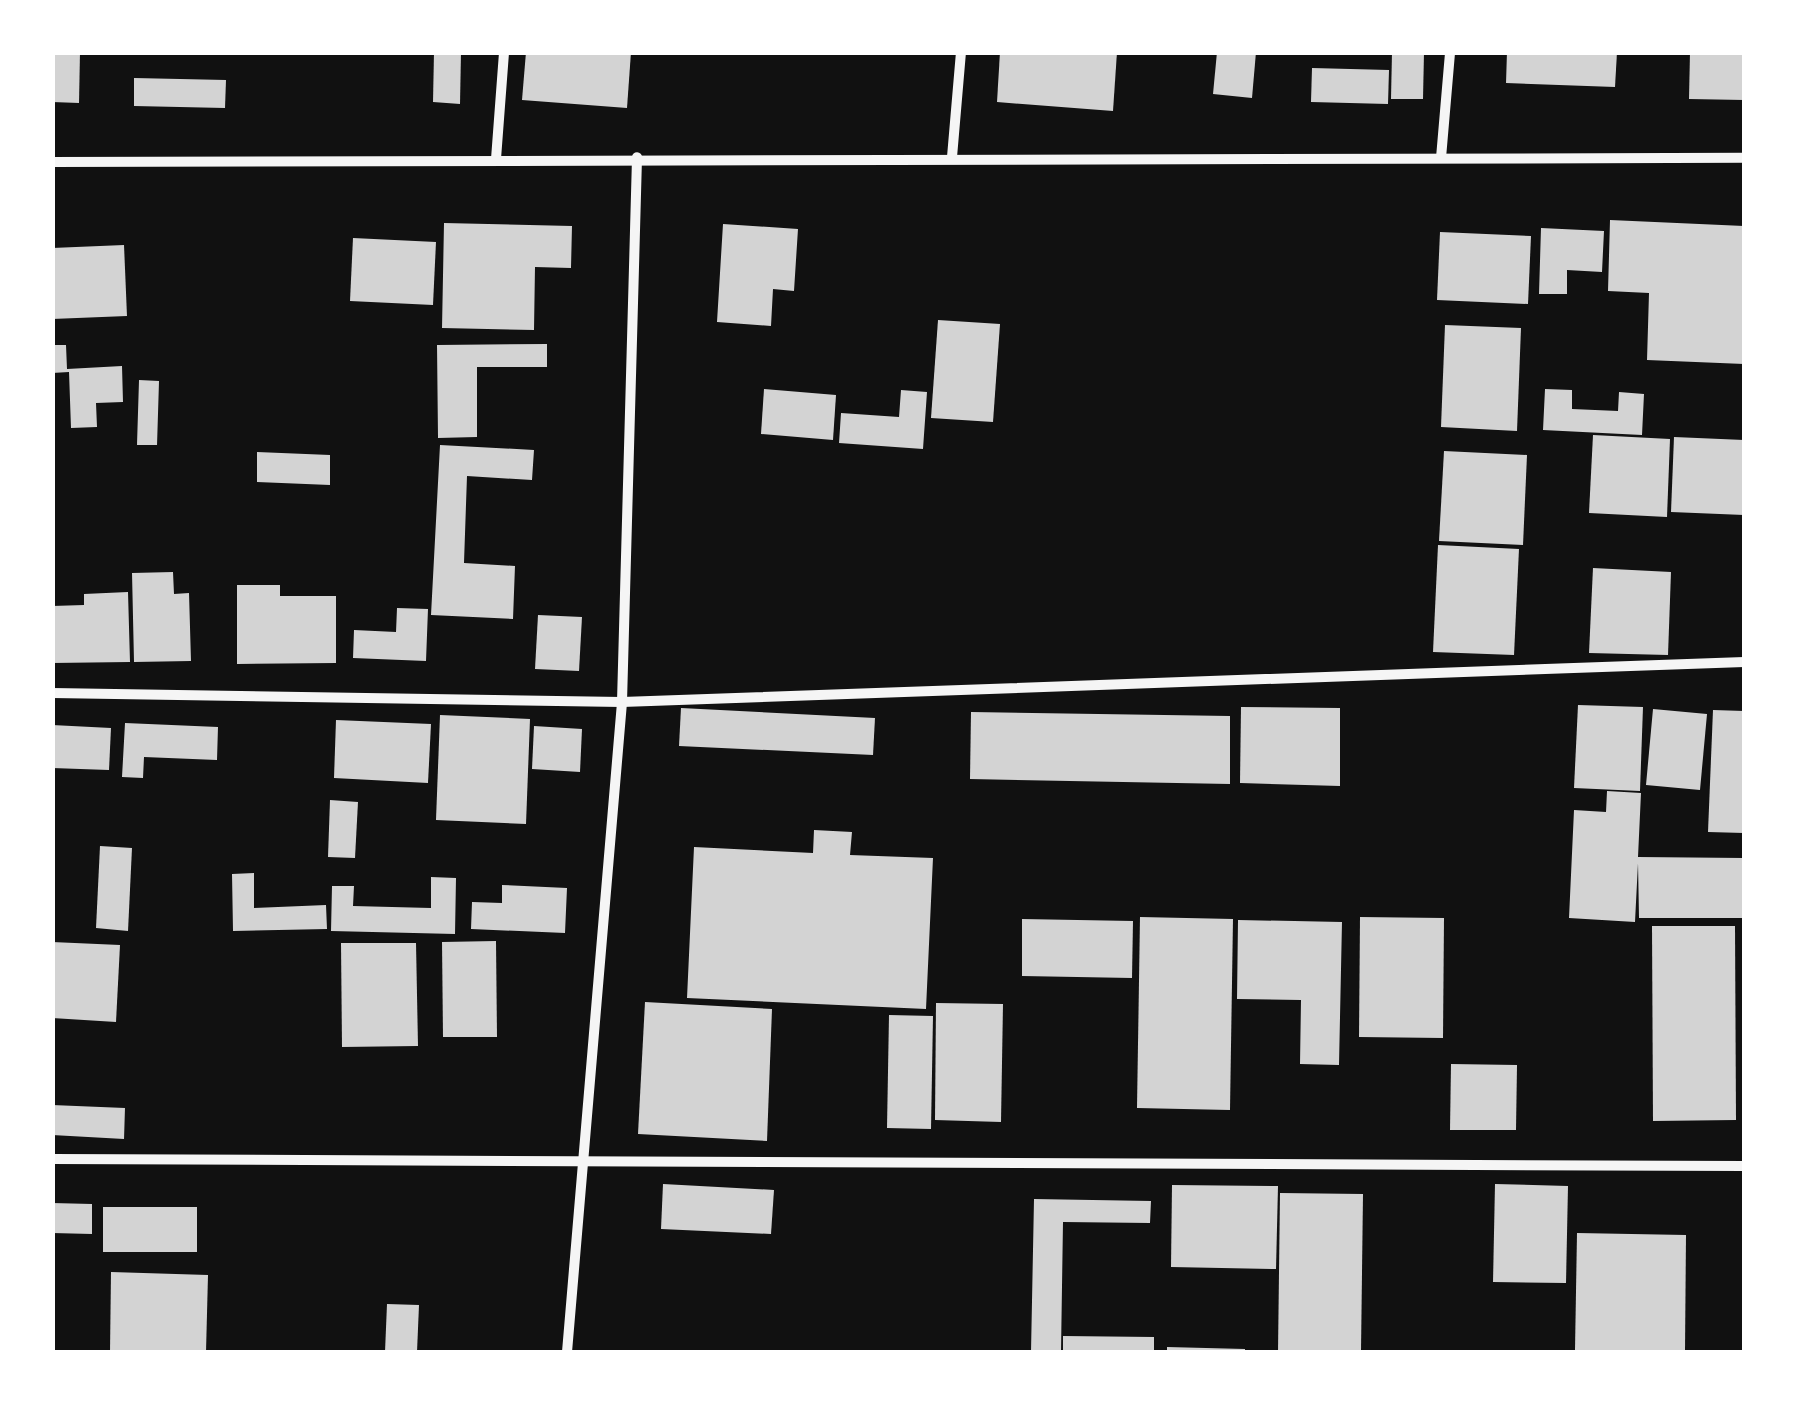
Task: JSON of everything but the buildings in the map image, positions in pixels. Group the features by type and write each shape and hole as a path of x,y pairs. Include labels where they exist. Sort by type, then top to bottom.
{"street":[{"path":"496,158 504,52"},
{"path":"952,157 961,52"},
{"path":"1441,158 1450,52"},
{"path":"567,1352 622,702 637,158"},
{"path":"52,162 1744,158"},
{"path":"52,692 622,702 1744,662"},
{"path":"52,1158 1744,1166"}]}
